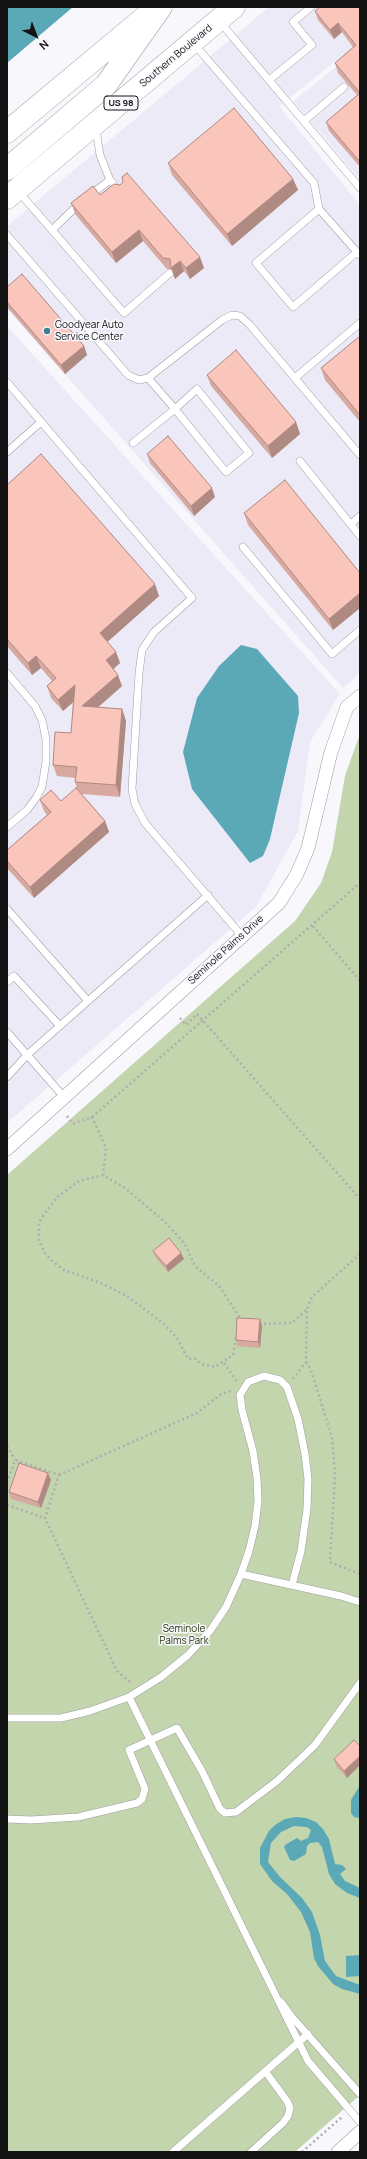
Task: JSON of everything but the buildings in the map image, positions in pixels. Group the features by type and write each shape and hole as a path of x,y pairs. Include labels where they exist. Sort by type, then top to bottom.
{"highway":[{"path":"7,132 156,7"},
{"path":"7,169 106,85 161,7"},
{"name":"Southern Boulevard","path":"12,194 226,14"}],"street":[{"name":"Seminole Palms Drive","path":"7,1149 279,903 297,874 308,848 333,746 347,707 360,696"},
{"path":"338,2152 360,2132"}],"lane":[{"path":"269,80 312,45 293,22 311,7"},
{"path":"226,14 269,80 360,188"},
{"path":"192,42 314,183 319,209 359,254 293,307 256,263 319,209"},
{"path":"304,121 344,88"},
{"path":"95,125 100,154 110,180 118,187"},
{"path":"52,230 67,214 110,180"},
{"path":"12,194 52,230 124,312 170,273"},
{"path":"7,235 128,375 139,380 148,378 222,320 232,315 240,316 249,324 360,455"},
{"path":"295,378 360,323"},
{"path":"133,443 175,409 197,390 249,453 226,472 175,409 148,378"},
{"path":"7,382 192,598 154,632 142,650 139,673 132,789 136,804 145,823 242,936"},
{"path":"7,452 41,422"},
{"path":"300,462 360,536"},
{"path":"351,524 360,516"},
{"path":"243,547 332,654 360,630"},
{"path":"7,673 35,706 42,720 46,739 46,761 42,787 36,798 27,810 7,827"},
{"path":"7,1077 27,1056 60,1026 208,895"},
{"path":"7,909 88,1001"},
{"path":"7,982 14,976 60,1026"},
{"path":"7,1032 64,1097"},
{"path":"7,1718 61,1718 90,1711 129,1697 141,1691 188,1655 210,1631 226,1607 241,1574 249,1551 258,1501 253,1451 242,1410 240,1395 243,1389 254,1378 264,1376 280,1380 287,1387 298,1419 308,1479 307,1509 301,1551 292,1585"},
{"path":"241,1574 360,1602"},
{"path":"7,1819 31,1820 78,1817 138,1803 142,1799 145,1789 129,1750 177,1728 202,1771 220,1809 225,1813 232,1814 277,1781 315,1745 360,1683"},
{"path":"129,1697 298,2043 308,2061 360,2122"},
{"path":"268,1983 292,2017 360,2094"},
{"path":"173,2152 308,2034"},
{"path":"251,2152 284,2123 290,2108 287,2101 265,2071"}],"path":[{"path":"66,1116 73,1124 92,1117 313,926 360,883"},
{"path":"313,926 360,981"},
{"path":"180,1018 186,1025 197,1014 202,1022 360,1199"},
{"path":"92,1117 106,1148 103,1174"},
{"path":"237,1335 233,1355 224,1363 215,1367 202,1364 196,1359 188,1359 178,1338 164,1324 127,1296 101,1283 64,1270 45,1253 39,1241 39,1222 56,1198 79,1181 103,1174 124,1188 165,1222 185,1244 195,1266 219,1286 240,1319 246,1321"},
{"path":"360,1254 312,1297 307,1310 306,1362 311,1370 332,1437 335,1475 330,1562 360,1574"},
{"path":"258,1324 292,1323 307,1310"},
{"path":"239,1324 240,1319"},
{"path":"287,1387 306,1362"},
{"path":"7,1446 15,1460 60,1475 197,1413 221,1394 243,1389 224,1363"},
{"path":"7,1483 15,1460"},
{"path":"60,1475 45,1518 117,1672 141,1691"},
{"path":"7,1505 45,1518"},
{"path":"302,2152 350,2110"}],"shaded area":[{"path":"269,7 360,7 360,42 279,106 360,205 360,673 343,688 7,309 7,226"},
{"path":"360,48 360,180 293,101"},
{"path":"7,326 340,694 310,742 298,831 256,907 7,1123"}],"green space":[{"name":"Seminole Palms Park","path":"360,734 360,2095 295,2152 7,2152 7,1175 295,921 321,883 332,852 345,776"}],"water":[{"path":"7,7 73,7 7,63"},
{"path":"241,645 257,649 298,696 299,713 270,839 263,856 250,863 192,789 183,752 197,698 219,666"},
{"path":"359,1787 360,1818 354,1817 351,1813 351,1800"},
{"path":"296,1817 306,1818 316,1822 323,1829 329,1839 335,1864 342,1865 346,1869 340,1874 345,1881 360,1888 360,1898 347,1893 335,1884 329,1874 322,1847 318,1842 310,1843 307,1846 306,1854 294,1861 290,1860 284,1847 285,1845 297,1838 301,1841 308,1838 311,1830 307,1827 294,1826 281,1832 271,1843 268,1862 280,1877 302,1898 312,1912 320,1935 325,1961 336,1976 360,1985 360,1994 342,1989 333,1984 318,1966 314,1958 310,1932 301,1912 287,1894 272,1881 260,1864 260,1848 269,1831 285,1819"},
{"path":"360,1955 360,1976 346,1977 346,1956"}],"place":[{"name":"Goodyear Auto Service Center","path":"47,331"}]}
